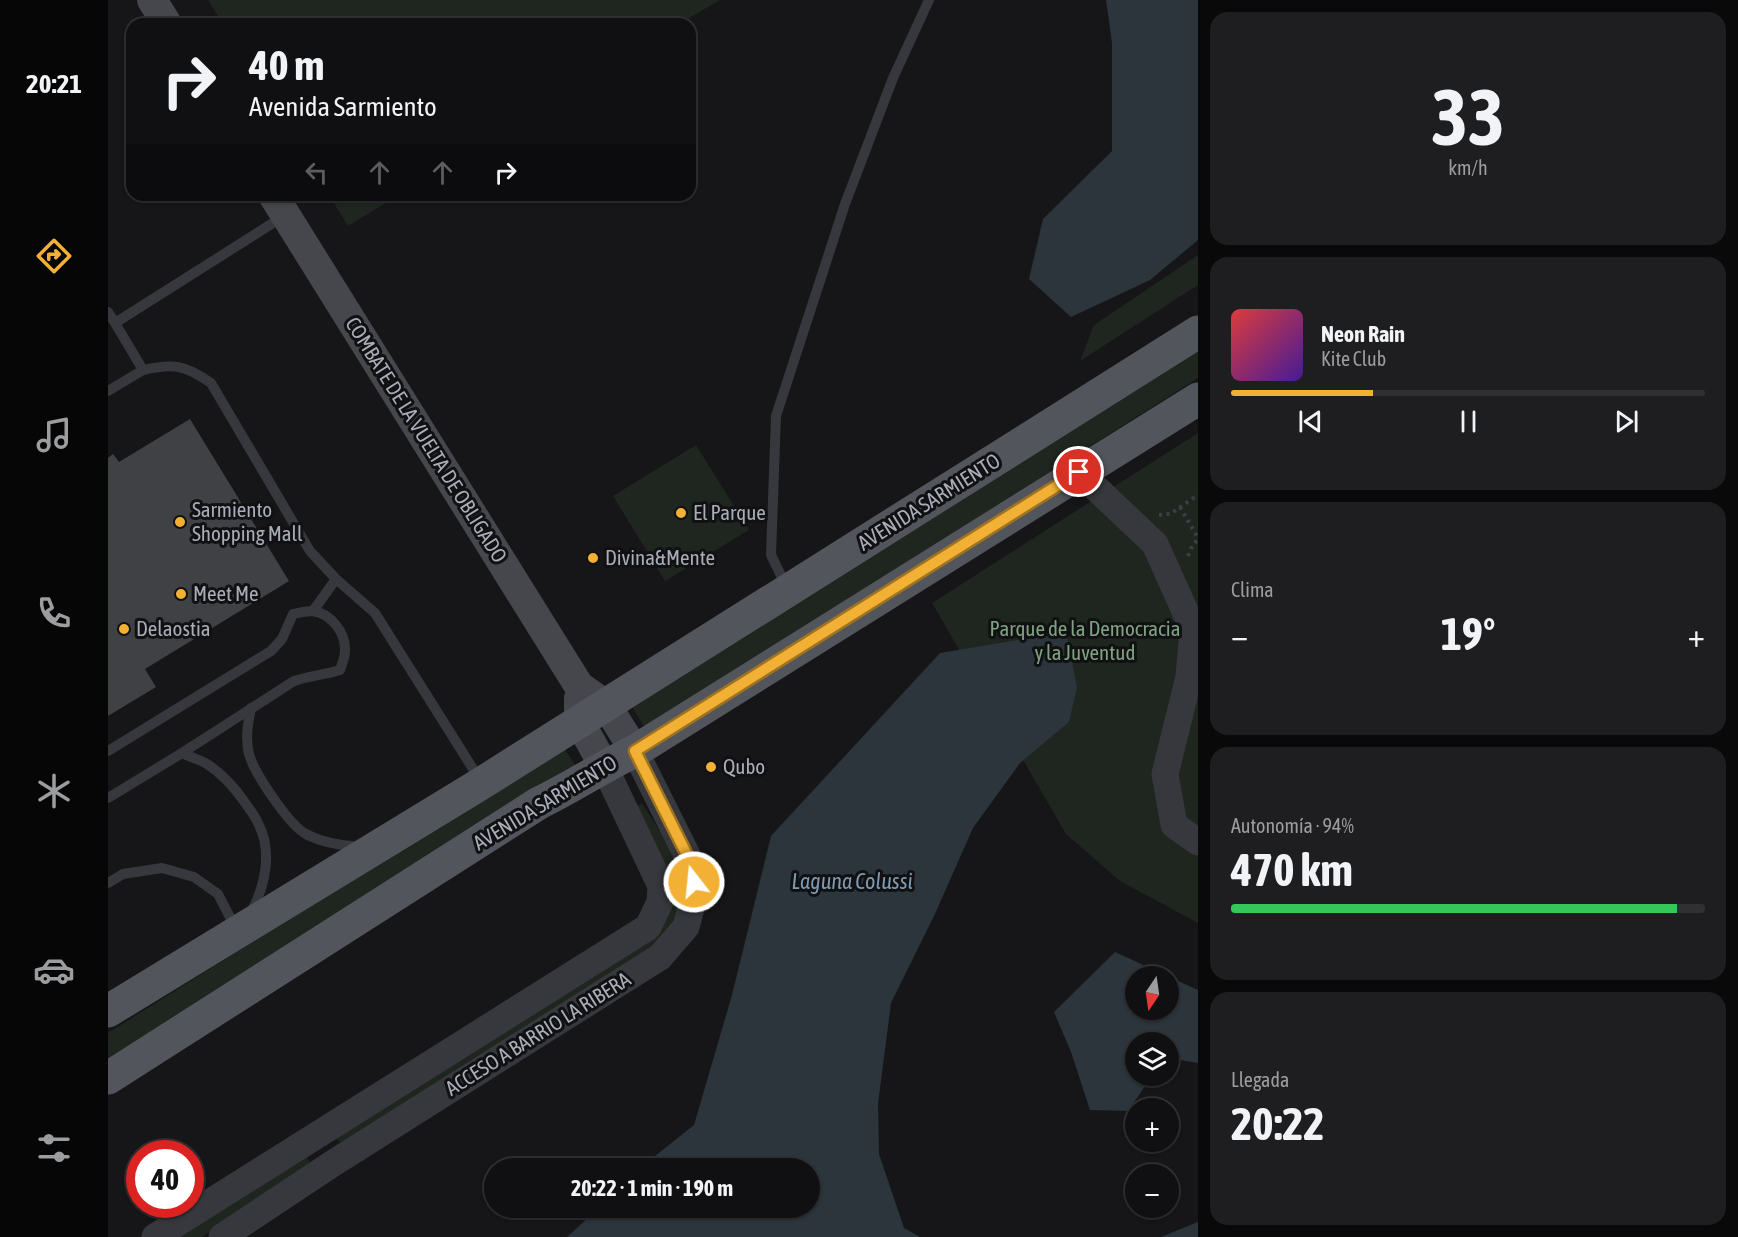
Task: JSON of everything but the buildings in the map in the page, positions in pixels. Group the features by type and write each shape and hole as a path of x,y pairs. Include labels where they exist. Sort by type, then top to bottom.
{"main road":[{"path":"152,0 163,18"},
{"name":"COMBATE DE LA VUELTA DE OBLIGADO","path":"280,205 579,686 593,713 604,766"},
{"name":"AVENIDA SARMIENTO","path":"108,1011 482,783 1198,332"},
{"name":"AVENIDA SARMIENTO","path":"108,1078 539,803 635,751 1198,399"},
{"name":"COMBATE DE LA VUELTA DE OBLIGADO","path":"593,713 635,751"}],"street":[{"path":"1079,472 1155,544 1193,629 1189,677 1165,774 1174,825 1198,842"},
{"name":"ACCESO A BARRIO LA RIBERA","path":"222,1237 335,1162 660,957 686,927 692,904 694,882 689,859 635,751"},
{"path":"155,1237 648,927 660,902 661,886 604,766"},
{"path":"313,1136 335,1162"}],"lane":[{"path":"788,591 771,555 776,416 845,204 893,78 929,0"},
{"path":"115,323 280,205"},
{"path":"108,312 143,370"},
{"path":"108,391 143,370 166,365 192,370 211,383 310,550 336,579 375,613 482,783"},
{"path":"313,611 336,579"},
{"path":"108,751 271,651 282,639 293,614 313,611 328,618 344,636 345,652 340,670 294,681 108,798"},
{"path":"251,708 247,730 249,754 257,773 286,815 304,833 333,844 375,849"},
{"path":"108,883 123,874 162,868 194,877 218,894 241,930 259,897 266,867 265,845 259,823 235,788 221,775 206,763 182,753"}],"path":[{"path":"1180,507 1198,538"}],"green space":[{"path":"208,0 720,0 689,18 219,18"},
{"path":"333,201 389,201 348,226"},
{"path":"1198,255 1198,285 1080,361 1094,325"},
{"path":"1198,342 1198,378 645,728 629,702"},
{"name":"Parque de la Democracia y la Juventud","path":"1198,433 1198,923 1120,881 1066,834 932,603"},
{"name":"El Parque","path":"696,445 749,530 665,581 613,496"},
{"path":"563,746 577,768 108,1065 108,1033"},
{"path":"642,803 675,856 682,872 682,896 675,924 660,943 341,1143 332,1136 670,897 669,870 633,809"},
{"path":"303,1152 311,1164 202,1237 168,1237 198,1218 204,1218 204,1214"}],"water":[{"path":"1106,0 1198,0 1198,240 1150,280 1071,317 1029,279 1043,219 1112,151 1112,43"},
{"name":"Laguna Colussi","path":"1066,632 1077,687 1069,722 1020,763 973,828 934,916 891,1003 878,1104 879,1154 904,1228 920,1237 567,1237 588,1218 820,1218 820,1158 653,1158 694,1125 732,995 771,836 940,653"},
{"path":"1115,952 1145,966 1125,966 1125,1020 1179,1020 1179,981 1198,990 1198,1063 1179,1060 1179,1032 1125,1032 1125,1086 1145,1086 1137,1098 1125,1098 1125,1111 1090,1110 1071,1052 1054,1012"},
{"path":"1198,1222 1198,1237 1161,1237"}],"place":[{"name":"El Parque","path":"681,513"},
{"name":"Sarmiento Shopping Mall","path":"180,522"},
{"name":"Divina&Mente","path":"593,558"},
{"name":"Meet Me","path":"181,594"},
{"name":"Delaostia","path":"124,629"},
{"name":"Qubo","path":"711,767"}],"route":[{"path":"694,882 689,859 635,751 1079,472"}]}
